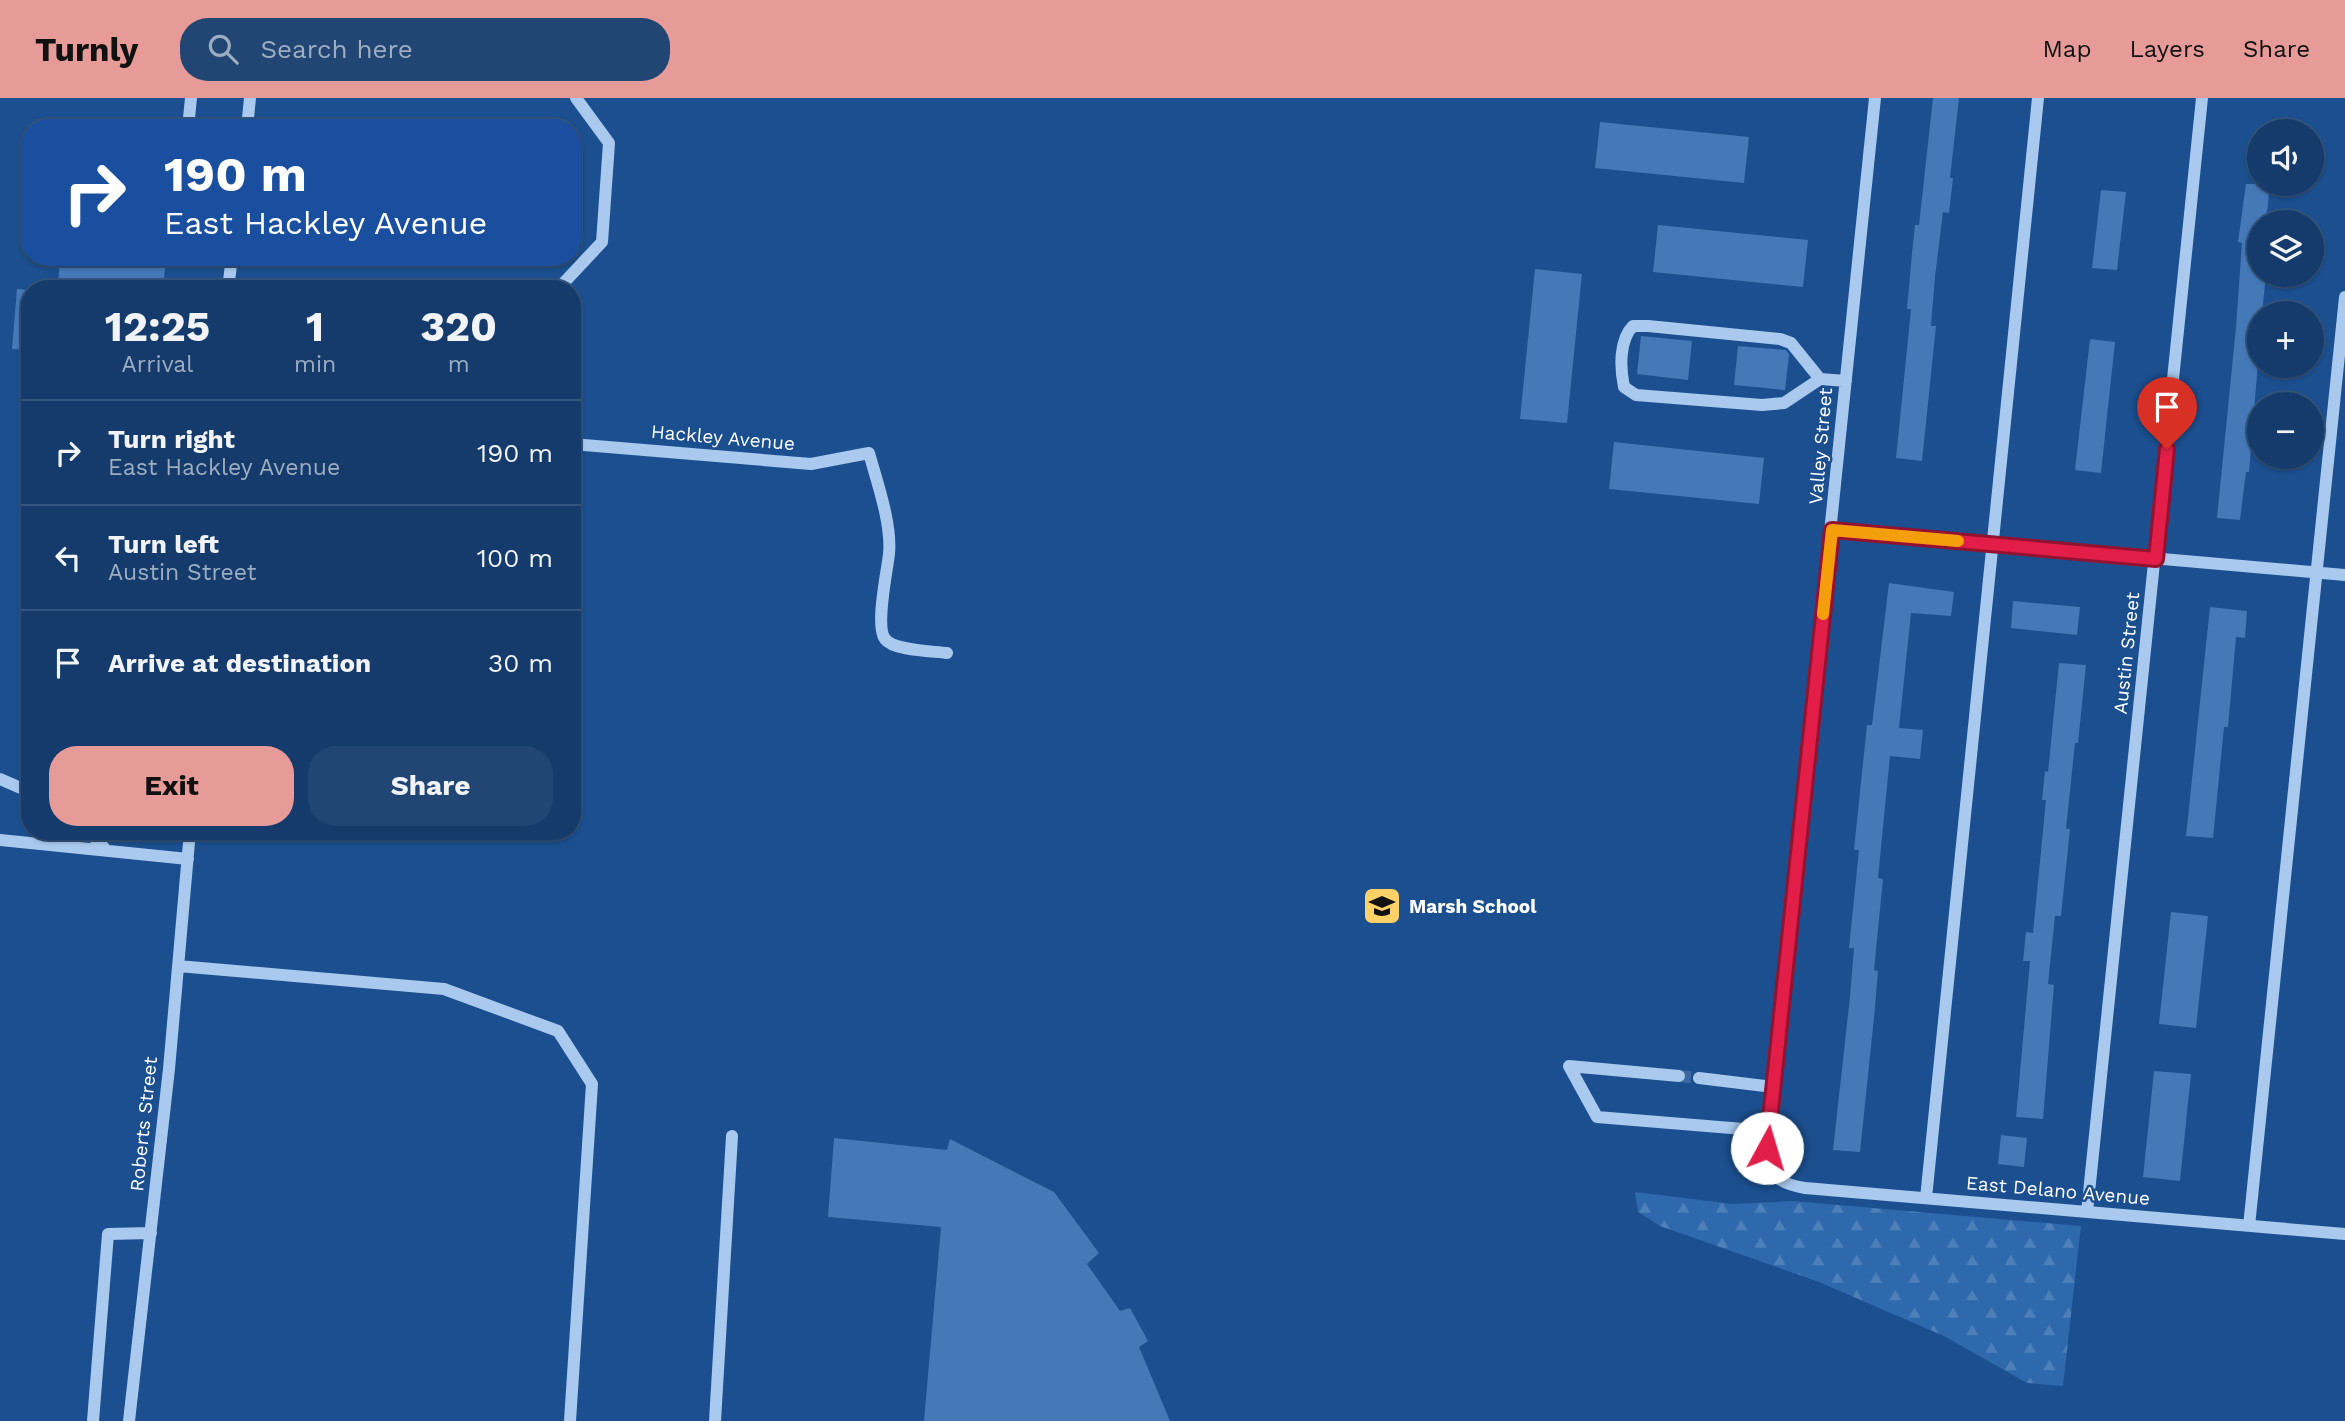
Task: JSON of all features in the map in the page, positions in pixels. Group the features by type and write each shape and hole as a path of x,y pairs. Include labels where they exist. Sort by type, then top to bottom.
{"street":[{"path":"189,119 191,98"},
{"path":"248,119 250,98"},
{"path":"576,98 609,143 601,242 581,264"},
{"name":"Valley Street","path":"1771,1172 1767,1162 1768,1130 1875,98"},
{"path":"1926,1198 2038,98"},
{"name":"Austin Street","path":"2087,1212 2202,98"},
{"path":"566,280 579,266"},
{"path":"2249,1226 2345,297"},
{"path":"1820,379 1791,343 1780,339 1648,326 1633,326 1626,333 1620,371 1624,387 1636,395 1762,405 1784,403 1820,379 1846,381"},
{"name":"Hackley Avenue","path":"581,445 811,464 869,453 885,515 890,549 881,622 883,637 892,646 947,653"},
{"path":"1832,530 2345,575"},
{"path":"0,779 21,788"},
{"path":"0,840 188,859"},
{"path":"97,840 106,850"},
{"name":"Roberts Street","path":"129,1421 151,1233 189,840"},
{"path":"178,966 444,989 558,1031 592,1084 570,1421"},
{"path":"1679,1076 1569,1066 1597,1117 1768,1130"},
{"path":"1699,1078 1773,1087"},
{"path":"715,1421 732,1136"},
{"name":"East Delano Avenue","path":"1771,1172 1795,1186 2345,1234"},
{"path":"93,1421 108,1234 151,1233"}],"green space":[{"path":"1635,1192 1733,1204 1793,1201 2081,1226 2063,1386 2027,1383 1944,1336 1819,1282 1660,1226 1638,1212"}],"building":[{"path":"1933,98 1959,98 1949,213 1943,212 1935,277 1931,326 1936,326 1922,461 1896,458 1911,309 1907,309 1912,253 1915,225 1919,225"},
{"path":"1600,122 1749,137 1744,183 1595,168"},
{"path":"2247,184 2247,196 2269,196 2267,210 2247,210 2247,287 2265,287 2263,301 2247,301 2247,378 2257,378 2256,392 2247,392 2247,469 2249,469 2246,472 2240,520 2217,518 2236,327 2242,243 2238,242"},
{"path":"2101,190 2126,192 2117,270 2092,268"},
{"path":"1658,225 1808,240 1803,287 1653,272"},
{"path":"59,266 165,266 164,280 59,280"},
{"path":"1535,269 1582,274 1567,423 1520,419"},
{"path":"17,289 21,289 21,350 12,349"},
{"path":"1641,336 1692,341 1688,380 1637,374"},
{"path":"2090,339 2115,342 2101,473 2075,470"},
{"path":"1738,346 1786,350 1789,354 1785,390 1734,385"},
{"path":"1614,442 1764,458 1759,504 1609,489"},
{"path":"1889,583 1954,592 1951,616 1911,613 1899,728 1923,730 1920,759 1890,756 1878,878 1883,879 1874,970 1878,971 1860,1152 1833,1150 1854,948 1849,948 1859,850 1854,850 1867,725 1872,725"},
{"path":"2013,601 2080,607 2077,635 2011,628"},
{"path":"2210,607 2247,611 2245,638 2236,637 2228,727 2224,727 2213,838 2186,836"},
{"path":"2059,663 2086,665 2066,829 2070,829 2061,916 2055,916 2048,984 2054,985 2043,1119 2016,1117 2030,961 2023,961 2026,932 2033,933 2046,800 2042,800 2045,771 2048,772"},
{"path":"2171,912 2208,916 2196,1028 2159,1024"},
{"path":"2154,1071 2191,1074 2180,1181 2143,1177"},
{"path":"2001,1135 2027,1138 2024,1167 1998,1164"},
{"path":"834,1138 947,1150 950,1139 1054,1192 1099,1253 1087,1264 1120,1311 1130,1308 1148,1341 1139,1347 1170,1421 924,1421 941,1227 828,1217"}],"tunnel":[{"path":"1679,1076 1699,1078"}],"slow traffic":[{"path":"1823,614 1832,530 1958,541"}],"place":[{"name":"Marsh School","path":"1382,906"}],"route":[{"path":"1767,1148 1832,530 2156,559 2167,449"}]}
